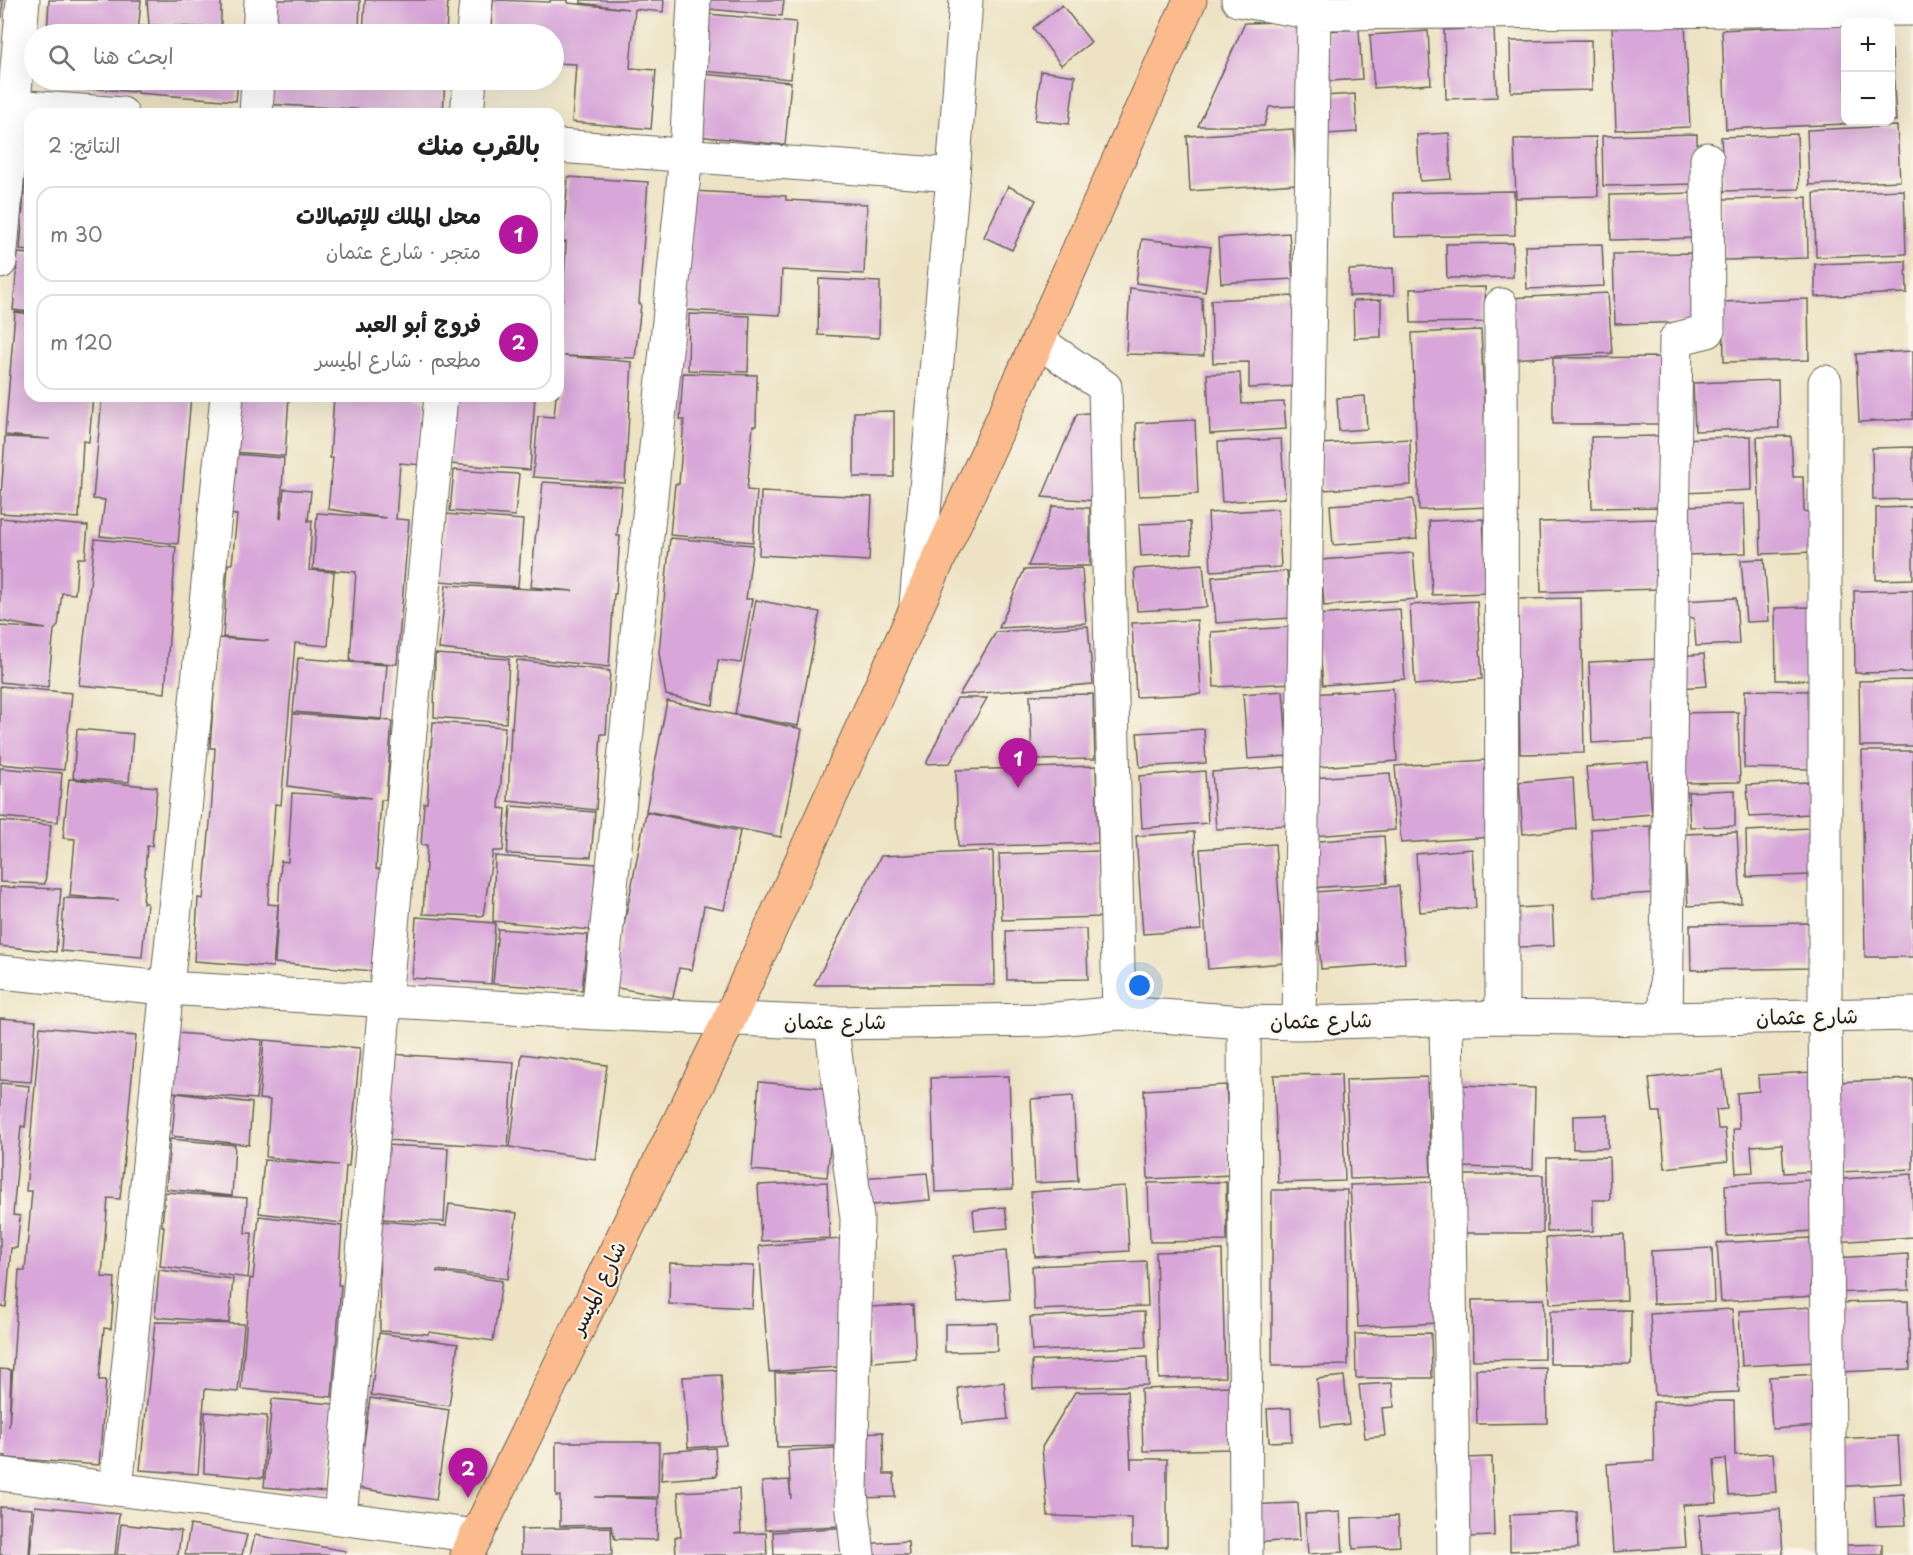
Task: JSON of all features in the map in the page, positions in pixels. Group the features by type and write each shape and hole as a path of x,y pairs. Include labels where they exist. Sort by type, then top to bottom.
{"main road":[{"name":"شارع الميسر","path":"472,1546 729,1020 1038,341 1190,0"}],"street":[{"path":"0,262 6,106 23,0"},
{"path":"260,24 261,0"},
{"path":"474,24 476,0"},
{"path":"598,1013 686,155 694,0"},
{"path":"915,609 966,0"},
{"path":"1238,0 1314,13 1880,5 1913,9"},
{"path":"1299,1023 1314,13"},
{"path":"256,108 257,90"},
{"path":"468,108 469,90"},
{"path":"6,106 35,108"},
{"path":"564,146 953,175"},
{"path":"1666,1019 1676,339 1708,331 1707,159"},
{"path":"1500,305 1502,1017"},
{"path":"1038,341 1105,387 1119,1013"},
{"path":"1825,382 1825,1017 1830,1555"},
{"path":"116,1489 226,402"},
{"path":"340,1518 440,402"},
{"name":"شارع عثمان","path":"0,972 166,988 729,1020 831,1023 1046,1020 1119,1013 1244,1022 1299,1023 1502,1017 1666,1019 1913,1014"},
{"path":"1446,1018 1454,1555"},
{"path":"1244,1022 1246,1555"},
{"path":"831,1023 857,1218 851,1493 858,1555"},
{"path":"0,1474 340,1518 472,1546"}],"building":[{"path":"0,0 3,0 2,17 0,17"},
{"path":"49,0 141,0 139,24 48,24"},
{"path":"147,0 221,0 221,24 149,24"},
{"path":"268,0 360,0 359,24 267,24"},
{"path":"365,0 448,0 447,24 364,24"},
{"path":"493,0 550,2 550,0 568,0 568,3 628,9 581,3 581,0 664,0 663,12 635,9 630,68 656,70 651,129 572,122 576,64 564,63 564,24 492,24"},
{"path":"709,0 784,0 782,16 709,9"},
{"path":"1062,5 1091,42 1061,65 1033,28"},
{"path":"708,14 796,22 791,79 703,71"},
{"path":"1306,21 1304,106 1269,107 1264,126 1198,126 1245,23"},
{"path":"1685,23 1690,127 1616,130 1612,25"},
{"path":"1841,24 1841,124 1726,129 1722,30"},
{"path":"1494,28 1497,97 1446,99 1444,30"},
{"path":"1359,29 1362,79 1330,81 1327,31"},
{"path":"1428,31 1431,84 1374,88 1370,35"},
{"path":"1591,40 1592,90 1511,92 1510,41"},
{"path":"1041,71 1075,76 1069,124 1035,120"},
{"path":"703,74 791,82 785,145 697,136"},
{"path":"111,90 134,90 134,92"},
{"path":"137,90 237,90 236,101 137,93"},
{"path":"263,90 444,90 443,108 334,108 262,104"},
{"path":"1355,94 1357,132 1326,134 1324,96"},
{"path":"1897,126 1900,181 1809,185 1807,130"},
{"path":"1293,129 1297,184 1190,191 1187,136"},
{"path":"1449,133 1451,179 1420,181 1417,135"},
{"path":"1697,134 1697,184 1603,186 1602,136"},
{"path":"1797,134 1799,189 1724,191 1721,137"},
{"path":"1596,137 1598,196 1516,198 1514,139"},
{"path":"568,177 648,182 639,304 641,304 635,358 564,356 566,241 564,242"},
{"path":"1008,186 1036,200 1012,250 984,237"},
{"path":"1904,190 1906,254 1816,257 1814,193"},
{"path":"692,191 786,196 786,200 867,204 864,274 782,270 780,315 685,310"},
{"path":"1514,191 1515,235 1394,237 1393,193"},
{"path":"24,192 24,250 20,250"},
{"path":"1697,193 1699,238 1611,240 1610,195"},
{"path":"1807,197 1808,258 1724,260 1723,199"},
{"path":"1289,233 1293,279 1221,283 1218,238"},
{"path":"1142,239 1211,247 1205,292 1136,283"},
{"path":"1513,243 1513,277 1447,278 1446,244"},
{"path":"1602,244 1604,286 1527,289 1525,246"},
{"path":"18,253 24,254 24,311 13,310"},
{"path":"1699,253 1700,322 1615,324 1613,254"},
{"path":"1906,261 1907,293 1815,297 1815,264"},
{"path":"1393,268 1394,295 1349,296 1349,270"},
{"path":"819,279 880,282 879,338 818,335"},
{"path":"1485,287 1486,322 1411,323 1410,289"},
{"path":"1130,288 1202,298 1204,356 1126,354"},
{"path":"1608,293 1612,353 1510,359 1507,298"},
{"path":"1294,296 1298,386 1249,388 1249,362 1213,363 1211,300"},
{"path":"1808,299 1809,360 1724,362 1723,302"},
{"path":"1381,300 1381,337 1354,338 1353,301"},
{"path":"15,312 24,313 24,402 92,402 89,442 83,441 79,518 0,513 5,437 50,439 5,435"},
{"path":"689,314 750,316 748,372 688,370"},
{"path":"1481,330 1488,507 1419,510 1412,333"},
{"path":"1913,351 1913,419 1859,422 1856,354"},
{"path":"564,356 632,362 625,483 533,477 538,416 554,417 555,402 564,402"},
{"path":"1663,357 1664,424 1553,424 1553,358"},
{"path":"683,373 757,375 756,426 753,426 747,490 757,491 753,542 670,535 675,484 679,484 684,420 680,420"},
{"path":"1240,373 1242,404 1284,402 1286,429 1210,434 1207,374"},
{"path":"1778,380 1779,428 1695,431 1693,383"},
{"path":"1365,396 1367,429 1339,431 1337,398"},
{"path":"101,402 190,402 178,544 100,536 105,500 93,499"},
{"path":"237,402 289,402 285,456 233,452"},
{"path":"334,402 425,402 421,465 400,463 396,519 409,520 397,664 350,661 356,572 313,569 317,513 386,518 328,509 333,458 330,458"},
{"path":"454,402 535,402 530,470 449,464"},
{"path":"894,411 894,477 854,477 854,412"},
{"path":"1098,412 1098,501 1042,497 1077,414"},
{"path":"1195,420 1198,494 1139,496 1136,423"},
{"path":"1665,436 1666,507 1592,508 1591,437"},
{"path":"1751,436 1752,490 1683,493 1682,439"},
{"path":"1791,436 1793,477 1803,477 1804,512 1813,511 1815,552 1761,554 1757,437"},
{"path":"1281,439 1285,498 1222,502 1218,442"},
{"path":"1410,439 1411,485 1323,490 1320,444"},
{"path":"1913,447 1913,499 1873,500 1872,448"},
{"path":"233,454 284,458 280,518 284,489 311,491 308,521 312,520 309,570 334,572 328,646 295,643 281,805 275,804 268,904 278,905 273,967 194,961 198,898 203,899 212,800 215,748 210,748 218,638 269,641 223,637 228,564 232,564 237,515 228,514"},
{"path":"454,470 519,474 515,516 450,511"},
{"path":"543,482 622,487 609,667 439,649 446,585 573,591 531,587"},
{"path":"761,492 872,497 869,561 759,555"},
{"path":"1413,499 1417,539 1333,545 1330,505"},
{"path":"1744,504 1746,553 1687,555 1685,506"},
{"path":"1053,506 1090,508 1090,566 1028,566"},
{"path":"1913,507 1913,579 1876,580 1876,508"},
{"path":"1278,509 1281,567 1211,571 1208,513"},
{"path":"445,514 523,520 518,587 440,581"},
{"path":"0,518 88,526 85,558 78,558 75,594 62,593 58,626 54,630 48,687 0,682 0,626 46,629 0,621"},
{"path":"1483,519 1487,593 1432,595 1429,521"},
{"path":"1659,519 1661,589 1541,592 1539,522"},
{"path":"1190,522 1192,553 1141,556 1139,524"},
{"path":"670,538 753,545 746,599 752,599 741,663 718,660 713,705 666,695 659,653"},
{"path":"95,539 176,547 165,693 79,685"},
{"path":"1413,553 1417,599 1324,606 1321,560"},
{"path":"1764,559 1769,621 1746,622 1741,560"},
{"path":"1203,564 1207,607 1137,611 1134,569"},
{"path":"1082,568 1086,623 999,628 1024,570"},
{"path":"1287,571 1291,618 1216,623 1212,577"},
{"path":"1913,590 1913,672 1855,673 1854,591"},
{"path":"1581,598 1584,753 1520,754 1517,599"},
{"path":"1736,598 1739,644 1696,646 1694,618 1683,619 1682,601"},
{"path":"756,600 820,612 798,726 735,714"},
{"path":"1477,601 1482,679 1415,685 1410,605"},
{"path":"1809,607 1809,680 1776,680 1775,608"},
{"path":"1400,609 1405,679 1323,685 1317,615"},
{"path":"1197,620 1201,694 1136,697 1132,623"},
{"path":"1088,626 1093,684 959,695 996,632"},
{"path":"1291,627 1295,683 1214,687 1211,632"},
{"path":"435,654 509,659 506,723 434,717"},
{"path":"1704,654 1707,686 1679,688 1677,656"},
{"path":"298,658 387,665 382,719 293,712"},
{"path":"1659,659 1663,739 1592,743 1589,662"},
{"path":"517,660 610,671 606,734 601,734 596,810 508,801"},
{"path":"1913,680 1913,746 1860,746 1859,681"},
{"path":"0,686 72,693 64,770 0,764"},
{"path":"1393,688 1397,761 1318,767 1313,694"},
{"path":"1745,690 1811,691 1811,769 1744,768"},
{"path":"1283,691 1288,756 1248,759 1243,694"},
{"path":"1093,694 1095,759 1032,760 1030,695"},
{"path":"957,698 987,698 950,763 926,764"},
{"path":"667,701 802,729 781,837 646,811"},
{"path":"1738,712 1740,782 1678,783 1676,713"},
{"path":"293,714 392,721 386,800 381,800 376,869 381,869 374,971 275,963 281,861 288,862 292,793 371,798 288,786"},
{"path":"433,722 505,727 499,808 506,809 503,851 493,851 483,916 423,914 427,845 421,845 424,803 427,803"},
{"path":"77,729 133,734 129,782 73,778"},
{"path":"1204,729 1206,763 1140,767 1137,733"},
{"path":"1862,751 1913,751 1913,957 1865,957"},
{"path":"1486,760 1492,837 1401,843 1395,766"},
{"path":"1648,762 1652,814 1591,819 1586,767"},
{"path":"1096,766 1098,843 958,847 956,770"},
{"path":"1285,767 1289,825 1216,829 1212,772"},
{"path":"0,768 62,773 58,822 0,817"},
{"path":"1205,771 1208,823 1142,828 1139,776"},
{"path":"1390,773 1395,830 1313,836 1310,778"},
{"path":"1573,777 1576,829 1523,834 1519,782"},
{"path":"69,779 157,787 152,846 147,846 143,903 147,903 142,957 61,951 64,898 119,900 70,896 75,839 63,838"},
{"path":"1809,782 1811,814 1749,817 1747,785"},
{"path":"1735,790 1735,826 1690,827 1688,792"},
{"path":"511,806 595,812 591,857 507,854"},
{"path":"646,812 740,831 724,910 704,906 692,970 679,968 673,998 612,987"},
{"path":"0,821 51,825 45,884 0,882"},
{"path":"1651,826 1654,893 1594,897 1591,829"},
{"path":"1811,828 1813,875 1747,877 1746,831"},
{"path":"1194,832 1201,930 1143,934 1136,836"},
{"path":"1737,832 1741,903 1688,906 1684,834"},
{"path":"1384,836 1387,883 1310,888 1307,842"},
{"path":"1275,844 1284,963 1208,969 1200,849"},
{"path":"1472,849 1476,908 1420,912 1416,854"},
{"path":"993,851 995,985 814,985 881,856"},
{"path":"1099,851 1101,917 1002,920 999,854"},
{"path":"495,856 596,864 591,930 493,921"},
{"path":"1399,886 1405,963 1321,969 1315,892"},
{"path":"0,887 61,889 56,952 0,946"},
{"path":"1552,906 1554,946 1519,947 1517,908"},
{"path":"416,917 495,923 491,984 412,978"},
{"path":"1810,923 1811,968 1691,970 1690,925"},
{"path":"498,929 588,935 582,990 493,984"},
{"path":"1086,929 1088,979 1007,980 1006,931"},
{"path":"0,1018 36,1021 31,1082 0,1080"},
{"path":"40,1027 136,1036 120,1199 108,1198 102,1277 115,1278 111,1329 104,1328 99,1380 106,1380 99,1465 6,1458 0,1455 0,1369 11,1370 9,1427 19,1270 25,1271 32,1191 26,1191"},
{"path":"177,1033 262,1040 256,1099 171,1092"},
{"path":"264,1040 360,1048 349,1166 346,1166 342,1223 259,1213 264,1160 338,1165 266,1157 270,1100 259,1099"},
{"path":"390,1054 514,1062 508,1147 384,1140"},
{"path":"522,1054 607,1065 595,1159 510,1147"},
{"path":"1723,1070 1727,1109 1716,1110 1718,1129 1725,1129 1728,1161 1665,1168 1660,1112 1653,1112 1649,1078"},
{"path":"1814,1072 1820,1171 1784,1173 1782,1144 1751,1146 1753,1172 1736,1173 1733,1129 1739,1129 1737,1093 1759,1091 1758,1075"},
{"path":"1341,1074 1345,1181 1278,1183 1274,1075"},
{"path":"1009,1076 1013,1189 935,1192 931,1078"},
{"path":"1427,1077 1431,1176 1350,1179 1346,1080"},
{"path":"1913,1079 1913,1169 1839,1172 1835,1082"},
{"path":"759,1082 836,1089 827,1177 752,1170"},
{"path":"0,1083 29,1086 25,1127 21,1126 13,1215 20,1216 17,1248 11,1248 6,1307 0,1306"},
{"path":"1226,1085 1231,1175 1148,1179 1144,1090"},
{"path":"1462,1085 1535,1088 1533,1169 1461,1167"},
{"path":"176,1093 252,1103 249,1145 172,1136"},
{"path":"1073,1096 1078,1181 1035,1183 1031,1099"},
{"path":"1608,1115 1608,1148 1573,1149 1573,1116"},
{"path":"170,1139 235,1145 232,1196 166,1189"},
{"path":"383,1145 448,1148 444,1222 380,1219"},
{"path":"1609,1157 1610,1200 1593,1200 1593,1231 1547,1232 1547,1158"},
{"path":"927,1173 930,1200 861,1206 860,1178"},
{"path":"1912,1174 1913,1237 1834,1242 1830,1180"},
{"path":"1465,1175 1543,1175 1543,1233 1465,1233"},
{"path":"1811,1180 1814,1231 1727,1236 1725,1185"},
{"path":"827,1182 830,1238 761,1241 758,1185"},
{"path":"1226,1182 1227,1241 1150,1242 1148,1183"},
{"path":"1432,1182 1438,1323 1358,1327 1350,1185"},
{"path":"1125,1186 1129,1251 1035,1257 1031,1192"},
{"path":"1272,1190 1347,1190 1348,1365 1272,1366"},
{"path":"165,1192 247,1198 245,1233 252,1233 248,1278 160,1266"},
{"path":"449,1204 517,1213 508,1279 437,1270 437,1272 502,1281 493,1341 429,1332 428,1334 380,1331 379,1221 446,1226"},
{"path":"1005,1207 1008,1228 975,1231 973,1210"},
{"path":"259,1216 342,1226 338,1285 341,1285 332,1397 241,1389 250,1278 253,1279"},
{"path":"1624,1234 1627,1300 1550,1304 1546,1238"},
{"path":"1810,1238 1814,1296 1721,1302 1717,1243"},
{"path":"840,1239 850,1366 769,1372 759,1246"},
{"path":"1712,1248 1714,1302 1653,1304 1651,1251"},
{"path":"1222,1250 1225,1377 1159,1379 1156,1252"},
{"path":"1006,1251 1010,1299 958,1303 953,1256"},
{"path":"1908,1254 1909,1290 1833,1293 1832,1258"},
{"path":"1146,1261 1148,1306 1034,1310 1032,1266"},
{"path":"670,1263 754,1266 752,1308 669,1304"},
{"path":"159,1270 233,1279 229,1323 155,1317"},
{"path":"1544,1299 1544,1359 1473,1360 1472,1300"},
{"path":"1908,1301 1910,1369 1838,1372 1835,1303"},
{"path":"913,1305 916,1359 872,1362 869,1307"},
{"path":"1813,1307 1816,1362 1742,1366 1739,1311"},
{"path":"1732,1309 1739,1392 1655,1395 1650,1314"},
{"path":"1631,1310 1631,1364 1550,1364 1550,1311"},
{"path":"1144,1312 1146,1347 1032,1351 1030,1317"},
{"path":"155,1322 244,1324 238,1392 205,1389 198,1474 140,1470"},
{"path":"997,1323 997,1351 945,1352 945,1324"},
{"path":"379,1333 458,1344 449,1406 371,1395"},
{"path":"1431,1333 1432,1378 1356,1378 1355,1334"},
{"path":"1147,1357 1148,1385 1033,1389 1032,1361"},
{"path":"1546,1368 1547,1423 1477,1424 1476,1369"},
{"path":"850,1371 851,1446 777,1447 775,1373"},
{"path":"1817,1374 1820,1426 1772,1429 1769,1377"},
{"path":"721,1375 726,1445 688,1448 683,1377"},
{"path":"1344,1376 1349,1424 1321,1427 1317,1379"},
{"path":"1004,1382 1008,1419 962,1424 958,1388"},
{"path":"1392,1383 1394,1407 1382,1408 1385,1436 1365,1438 1359,1385"},
{"path":"1230,1386 1232,1449 1143,1451 1141,1389"},
{"path":"1127,1391 1131,1469 1131,1459 1167,1459 1167,1547 1132,1547 1132,1518 1048,1516 1042,1447 1075,1392"},
{"path":"370,1398 449,1410 436,1500 358,1488"},
{"path":"272,1399 334,1404 326,1492 264,1487"},
{"path":"1734,1401 1735,1455 1773,1453 1776,1492 1729,1495 1726,1459 1714,1460 1717,1503 1683,1505 1686,1547 1613,1552 1607,1464 1654,1461 1653,1402"},
{"path":"1291,1408 1292,1441 1269,1442 1267,1409"},
{"path":"205,1412 267,1416 263,1478 204,1473"},
{"path":"883,1432 884,1474 894,1474 895,1497 857,1498 855,1433"},
{"path":"1898,1436 1901,1483 1816,1488 1813,1440"},
{"path":"556,1442 659,1442 658,1497 594,1497 658,1499 657,1540 615,1539 611,1525 560,1526 560,1496 556,1496"},
{"path":"715,1448 717,1476 661,1480 663,1452"},
{"path":"835,1448 838,1526 765,1530 762,1482 789,1480 791,1499 788,1451"},
{"path":"1492,1457 1494,1536 1440,1538 1438,1459"},
{"path":"739,1489 741,1533 734,1534 766,1533 767,1555 676,1555 675,1537 681,1537 678,1492"},
{"path":"1904,1494 1906,1525 1876,1526 1874,1496"},
{"path":"1298,1503 1300,1540 1247,1543 1245,1505"},
{"path":"35,1506 119,1514 115,1555 30,1555"},
{"path":"0,1507 32,1509 29,1555 0,1555"},
{"path":"1780,1509 1783,1555 1702,1555 1699,1515"},
{"path":"1340,1512 1343,1552 1308,1554 1305,1514"},
{"path":"1577,1512 1578,1548 1510,1551 1510,1515"},
{"path":"1398,1516 1400,1546 1353,1549 1352,1518"},
{"path":"121,1524 181,1531 178,1555 117,1555"},
{"path":"190,1525 247,1535 242,1555 185,1555"},
{"path":"611,1527 612,1555 521,1555 521,1529"},
{"path":"850,1527 852,1555 774,1555 773,1532"},
{"path":"255,1535 346,1551 345,1555 250,1555"},
{"path":"908,1541 909,1555 861,1555 861,1544"},
{"path":"1882,1544 1882,1555 1815,1555 1815,1546"}],"place":[{"name":"محل الملك للإتصالات","path":"1018,788"},
{"name":"فروج أبو العبد","path":"468,1498"}]}
